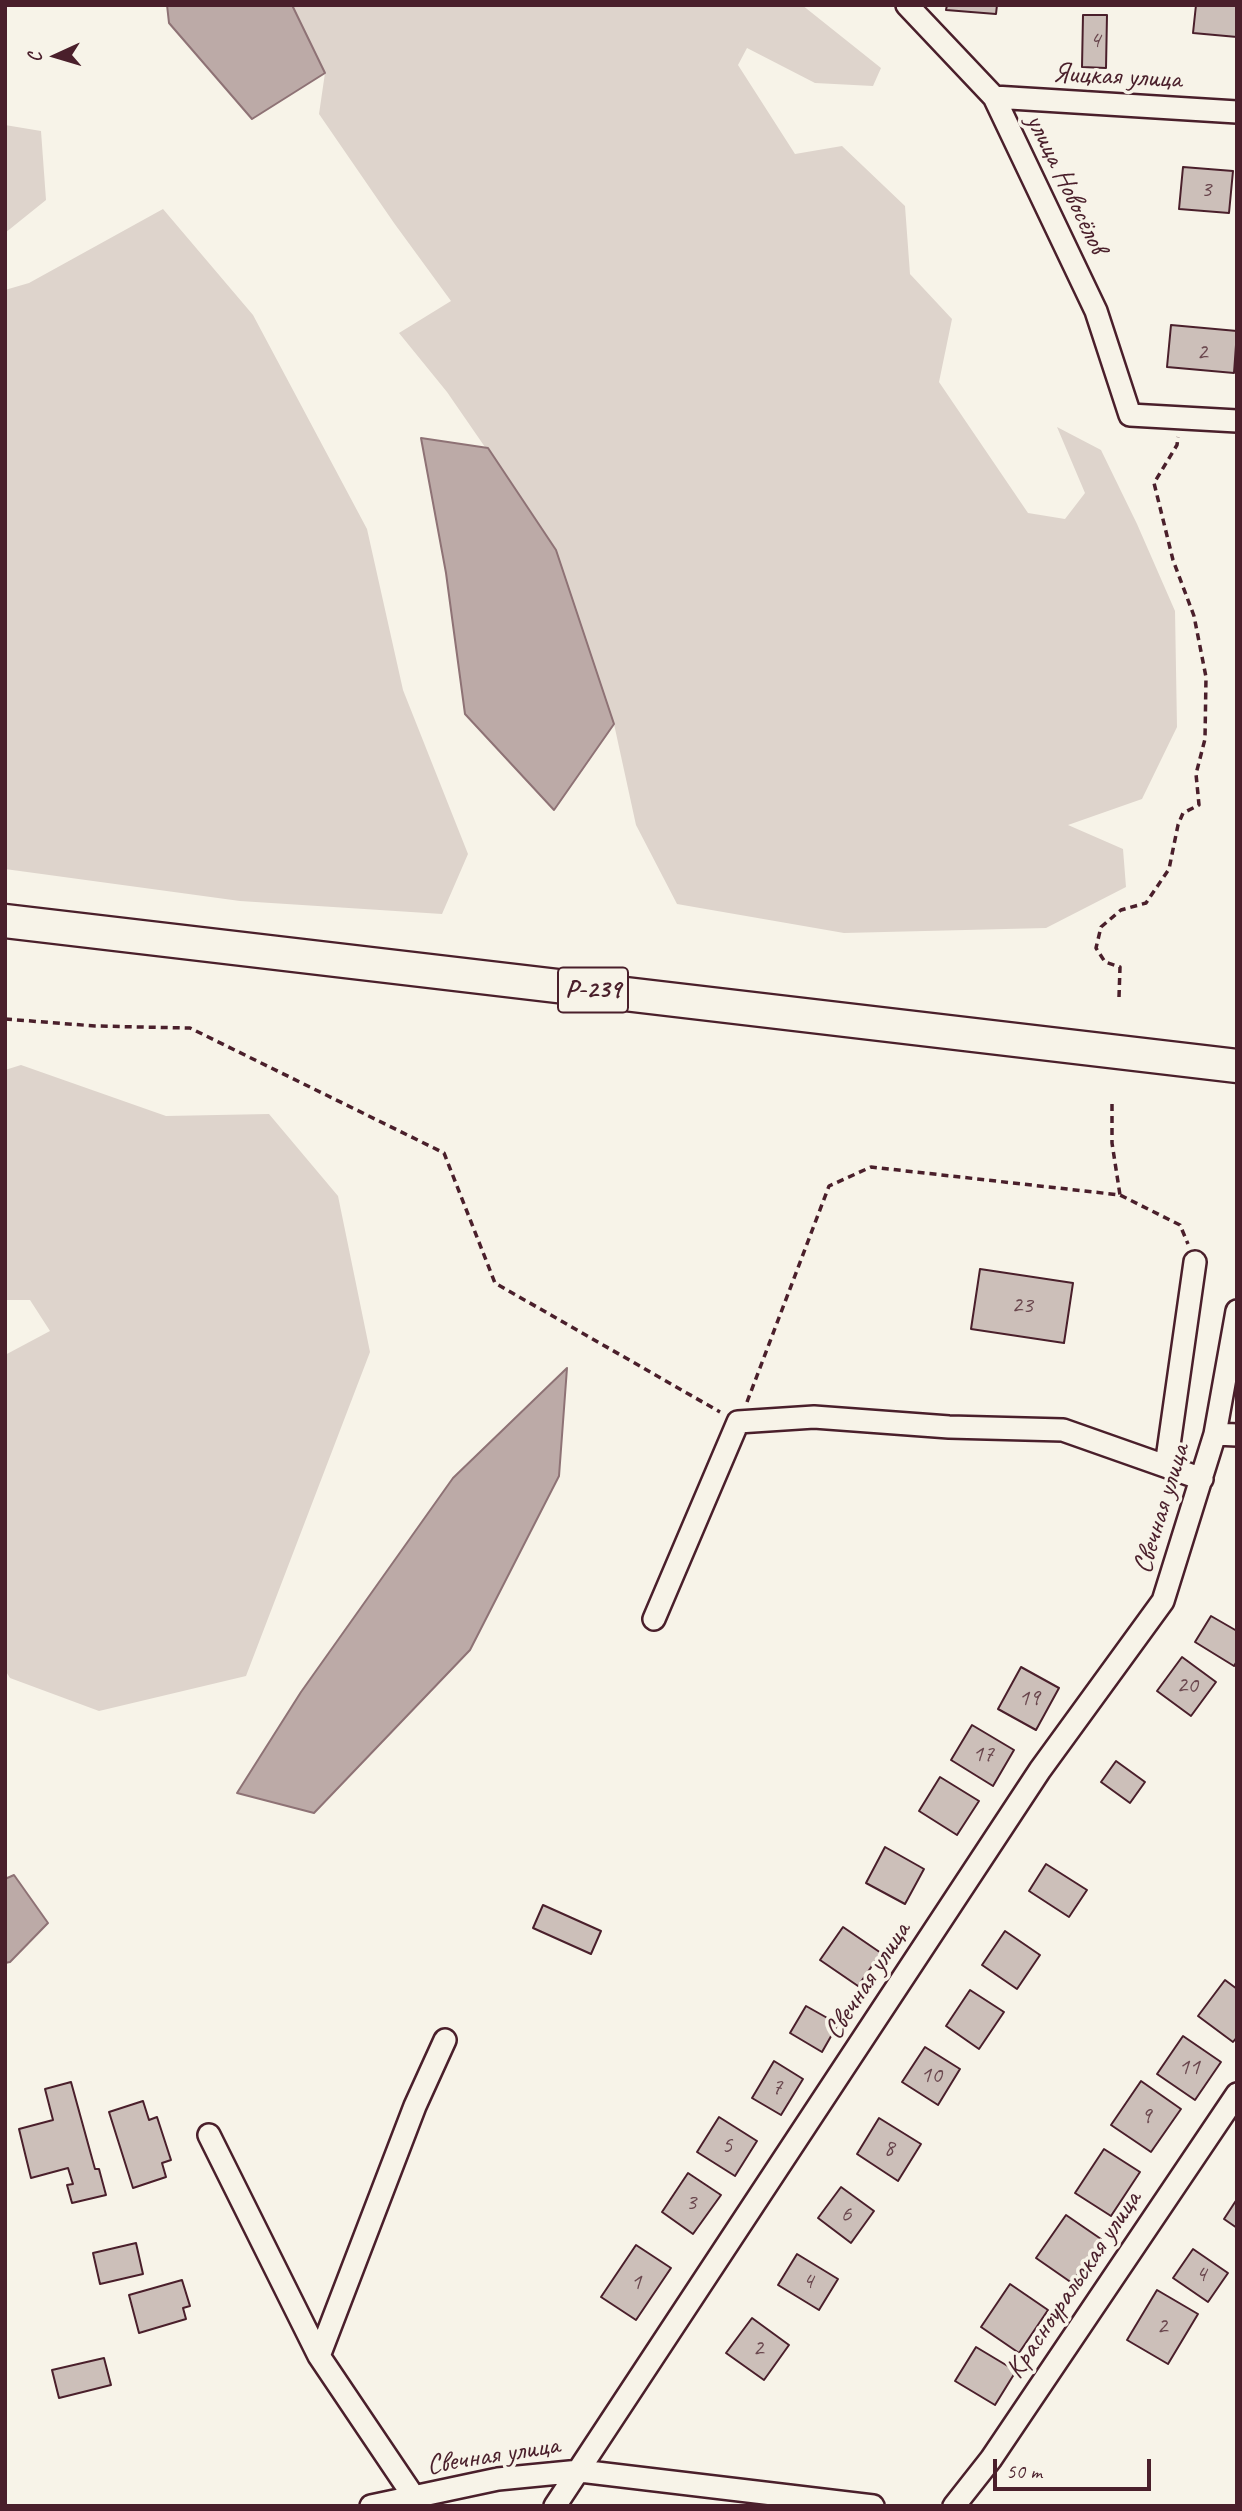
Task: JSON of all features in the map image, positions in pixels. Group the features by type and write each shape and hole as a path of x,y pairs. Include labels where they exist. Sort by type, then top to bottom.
{"highway":[{"name":"Р-239","path":"5,921 1237,1066"}],"street":[{"name":"улица Новосёлов","path":"907,5 994,97 1096,311 1130,415 1179,418"},
{"name":"Яицкая улица","path":"994,97 1237,112"},
{"path":"1179,418 1237,421"},
{"path":"1166,1466 1195,1262"},
{"name":"Свечная улица","path":"371,2506 498,2479 580,2471 1040,1770 1163,1601 1215,1434 1237,1311"},
{"path":"654,1619 738,1422 814,1417 948,1427 1063,1430 1202,1479"},
{"path":"1215,1434 1237,1435"},
{"path":"318,2356 415,2106 444,2040"},
{"name":"Красноуральская улица","path":"954,2506 998,2447 1237,2094"},
{"path":"209,2135 318,2356 414,2497"},
{"path":"555,2506 580,2471 873,2506"}],"path":[{"path":"1119,997 1119,967 1105,962 1096,948 1101,927 1121,909 1146,903 1169,869 1178,825 1184,813 1199,805 1196,774 1205,739 1206,677 1194,617 1173,560 1154,483 1177,445 1179,418"},
{"path":"5,1019 95,1026 190,1028 443,1153 495,1283 738,1422 829,1186 871,1167 1120,1195 1180,1225 1195,1262"},
{"path":"1112,1104 1112,1143 1120,1195"}],"shaded area":[{"path":"167,5 292,5 325,73 252,119 169,23"},
{"path":"292,5 802,5 881,68 873,86 815,83 747,48 738,65 795,154 842,146 905,206 910,274 952,319 939,382 1028,513 1065,519 1085,493 1057,427 1101,450 1137,524 1175,611 1177,727 1142,799 1068,825 1123,849 1126,887 1046,928 844,933 677,904 636,825 614,724 556,550 447,392 399,333 451,301 319,114 325,73"},
{"path":"5,125 41,131 46,200 5,233"},
{"path":"163,209 253,315 367,529 403,690 468,854 442,914 240,901 5,869 5,290 29,283"},
{"path":"421,438 488,448 556,550 614,724 554,810 465,714 446,573"},
{"path":"21,1065 166,1116 269,1114 338,1196 370,1352 246,1676 99,1711 10,1678 5,1670 5,1355 50,1331 30,1300 5,1300 5,1070"},
{"path":"567,1368 559,1476 470,1650 314,1813 237,1793 301,1692 453,1478"},
{"path":"14,1875 48,1923 10,1962 5,1963 5,1879"}],"building":[{"path":"947,5 997,5 996,14 946,10"},
{"path":"1196,5 1237,5 1237,37 1193,33"},
{"path":"1083,15 1107,15 1106,68 1082,67"},
{"path":"1183,167 1233,171 1229,213 1179,209"},
{"path":"1171,325 1237,331 1234,373 1167,367"},
{"path":"980,1269 1073,1283 1064,1343 971,1329"},
{"path":"1211,1616 1237,1631 1237,1661 1234,1666 1195,1642"},
{"path":"1182,1657 1216,1682 1191,1716 1157,1691"},
{"path":"1021,1667 1059,1688 1036,1730 998,1709"},
{"path":"972,1725 1014,1750 993,1786 951,1760"},
{"path":"1116,1761 1145,1782 1130,1803 1101,1782"},
{"path":"940,1777 979,1801 957,1835 919,1811"},
{"path":"885,1847 924,1869 905,1904 866,1883"},
{"path":"1046,1864 1087,1890 1069,1917 1029,1891"},
{"path":"543,1905 601,1931 591,1954 533,1928"},
{"path":"843,1927 881,1953 858,1986 820,1960"},
{"path":"1005,1931 1040,1955 1017,1989 982,1965"},
{"path":"1225,1980 1237,1989 1237,2037 1233,2042 1198,2016"},
{"path":"970,1990 1004,2012 979,2049 946,2026"},
{"path":"806,2006 838,2024 822,2052 790,2033"},
{"path":"1183,2036 1221,2062 1195,2100 1157,2074"},
{"path":"925,2047 960,2069 938,2105 902,2082"},
{"path":"774,2061 803,2079 781,2115 752,2098"},
{"path":"1141,2081 1181,2109 1151,2152 1111,2125"},
{"path":"71,2082 95,2169 99,2169 106,2195 72,2203 67,2185 73,2184 68,2168 31,2178 19,2129 53,2120 45,2089"},
{"path":"143,2101 149,2120 157,2117 171,2160 162,2163 166,2177 133,2188 109,2112"},
{"path":"719,2117 757,2141 735,2176 697,2152"},
{"path":"879,2118 921,2144 898,2181 857,2154"},
{"path":"1104,2149 1140,2172 1111,2216 1075,2193"},
{"path":"688,2173 721,2195 693,2234 662,2212"},
{"path":"841,2187 874,2211 851,2243 818,2218"},
{"path":"1237,2199 1237,2228 1224,2219"},
{"path":"1066,2215 1101,2239 1072,2283 1036,2258"},
{"path":"136,2243 143,2274 100,2284 93,2253"},
{"path":"636,2245 671,2268 636,2320 601,2297"},
{"path":"1193,2249 1228,2273 1208,2302 1173,2278"},
{"path":"797,2254 838,2279 819,2310 778,2285"},
{"path":"182,2280 190,2306 183,2308 186,2319 139,2333 129,2295"},
{"path":"1010,2284 1048,2310 1019,2353 981,2327"},
{"path":"1157,2290 1198,2314 1168,2364 1127,2340"},
{"path":"752,2318 789,2345 764,2380 726,2353"},
{"path":"976,2347 1016,2371 995,2405 955,2381"},
{"path":"104,2358 111,2385 59,2398 52,2370"}]}
